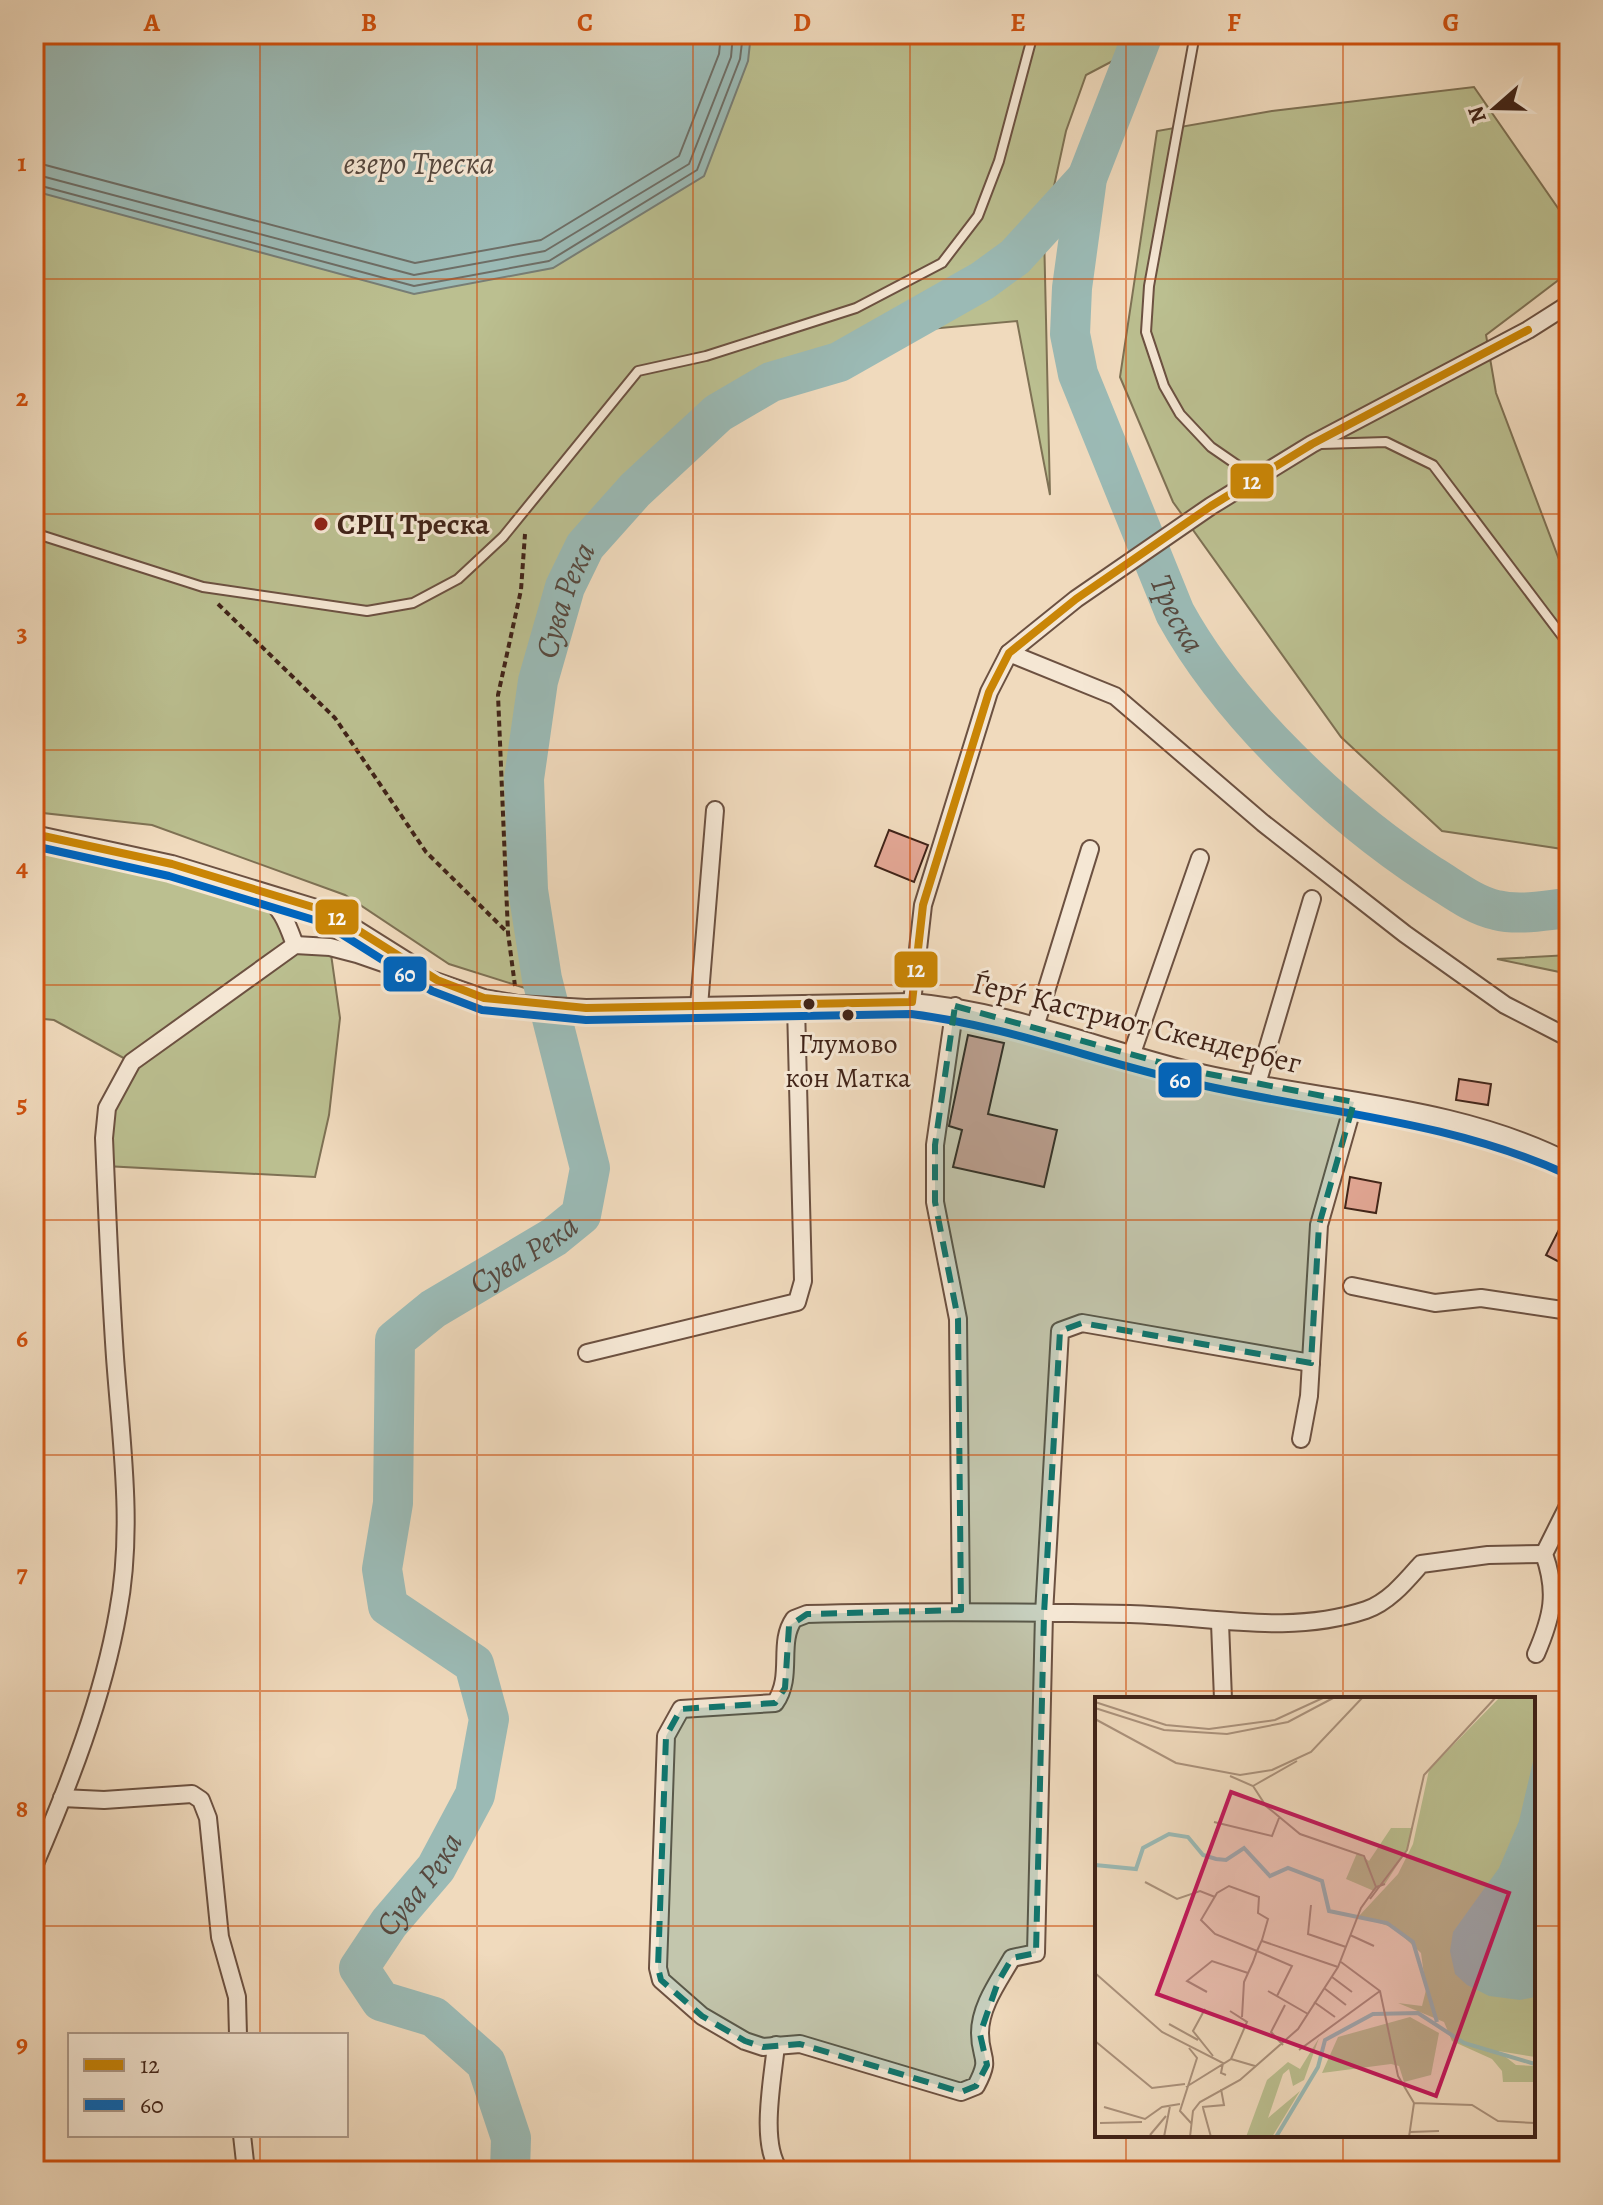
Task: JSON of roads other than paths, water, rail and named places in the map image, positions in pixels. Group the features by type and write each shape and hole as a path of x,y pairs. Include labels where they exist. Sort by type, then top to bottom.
{"street":[{"path":"912,1002 923,905 989,692 1009,653 1076,599 1211,506 1312,444 1528,330 1569,304"},
{"path":"1009,653 1115,696 1263,823 1405,934 1505,1005 1569,1038"},
{"path":"699,1006 715,810"},
{"path":"34,834 172,864 329,912 437,980"},
{"path":"1035,1027 1090,849"},
{"path":"1132,1053 1200,858"},
{"path":"253,890 272,901 285,918 295,945"},
{"path":"1257,1084 1312,899"},
{"path":"34,1866 62,1798 96,1700 119,1611 125,1540 122,1436 104,1138 107,1108 132,1062 295,945 343,950 437,980"},
{"name":"Ѓерѓ Кастриот Скендербег","path":"437,980 484,998 518,1004 586,1008 912,1002 955,1006 1257,1084 1484,1128 1569,1162"},
{"path":"587,1353 797,1302 803,1281 796,1006"},
{"path":"955,1006 935,1145 935,1202 958,1319 961,1610"},
{"path":"1301,1439 1311,1363 1319,1225 1354,1102"},
{"path":"1352,1286 1435,1303 1481,1298 1569,1311"},
{"path":"1311,1363 1082,1323 1060,1331 1044,1614 1036,1953 1012,1958 985,2009 980,2034 987,2065 976,2086 961,2092 800,2044 763,2047 745,2041 702,2016 661,1980 658,1968 666,1736 681,1709 775,1703 785,1688 789,1626 807,1614 961,1610 1044,1614 1134,1614 1220,1623 1298,1624 1368,1609 1400,1588 1421,1564 1488,1555 1544,1554"},
{"path":"1536,1654 1550,1622 1553,1580 1544,1554 1569,1504"},
{"path":"1220,1623 1223,1697"},
{"path":"62,1798 104,1800 192,1794 201,1800 208,1818 220,1937 237,1997 238,2033"},
{"path":"776,2045 769,2107 773,2162 780,2171"},
{"path":"242,2137 246,2171"}],"lane":[{"path":"34,533 203,587 367,611 413,603 458,579 526,509 638,371 706,356 856,308 942,263 978,216 999,161 1033,34"},
{"path":"1195,34 1149,286 1146,332 1164,386 1180,414 1211,447 1257,478"},
{"path":"1312,444 1386,442 1433,465 1569,645"}],"water":[{"name":"езеро Треска","path":"34,34 751,34 748,61 704,176 553,268 414,294 34,191"}],"waterway":[{"name":"Треска","path":"1143,34 1087,178 1072,288 1070,334 1078,374 1175,613 1225,688 1255,724 1323,792 1396,851 1463,896 1487,908 1505,912 1569,908"},
{"name":"Сува Река","path":"510,2171 511,2138 486,2063 434,2017 381,2001 359,1968 389,1923 436,1868 475,1795 489,1719 474,1664 388,1606 382,1569 393,1503 395,1340 433,1309 554,1237 581,1215 590,1168 542,979 528,890 524,779 538,681 565,587 585,546 635,490 718,413 771,382 839,362 982,281 1015,257 1087,178"}],"place":[{"name":"СРЦ Треска","path":"321,524"},
{"name":"Глумово кон Матка","path":"848,1015"}]}
